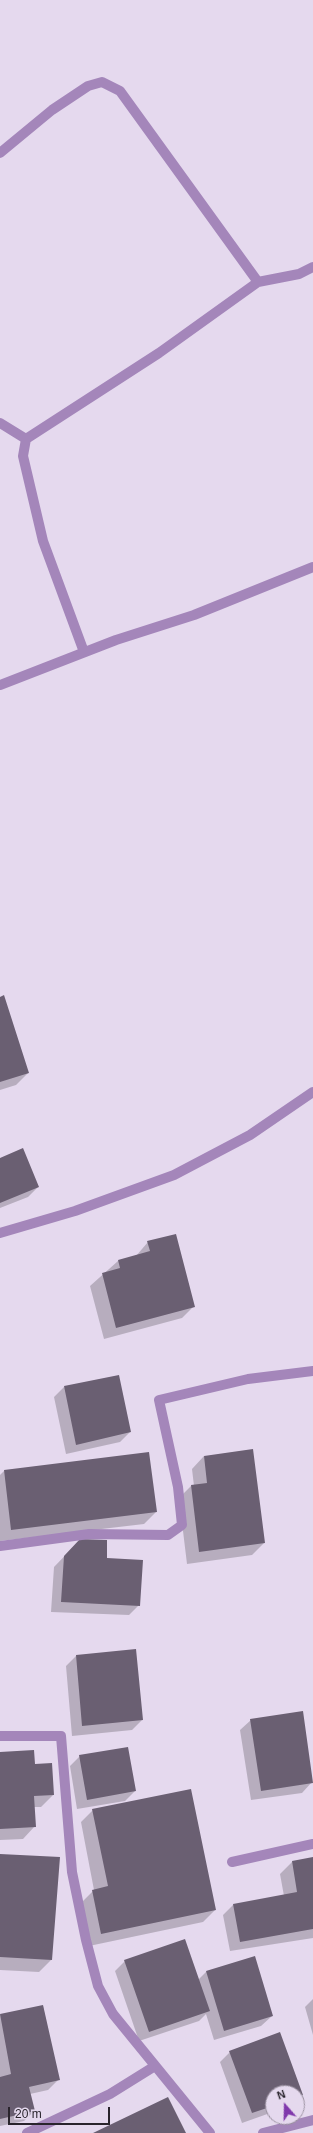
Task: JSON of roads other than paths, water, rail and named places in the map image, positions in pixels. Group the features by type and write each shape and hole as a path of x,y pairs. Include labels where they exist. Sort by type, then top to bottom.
{"street":[{"path":"0,153 52,110 88,86 102,82 120,91 258,282"},
{"path":"84,652 43,540 23,456 26,439 159,353 258,282 299,274 313,267"},
{"path":"0,423 26,439"},
{"path":"0,685 84,652 194,615 313,567"},
{"path":"0,1233 75,1211 174,1175 250,1135 313,1092"},
{"path":"0,1546 89,1534 168,1535 182,1525 178,1487 159,1400 248,1379 313,1371"},
{"path":"0,1736 61,1736 72,1872 98,1986 114,2014 210,2133"},
{"path":"232,1862 313,1844"},
{"path":"27,2133 110,2094 155,2066"},
{"path":"263,2133 313,2120"}]}
